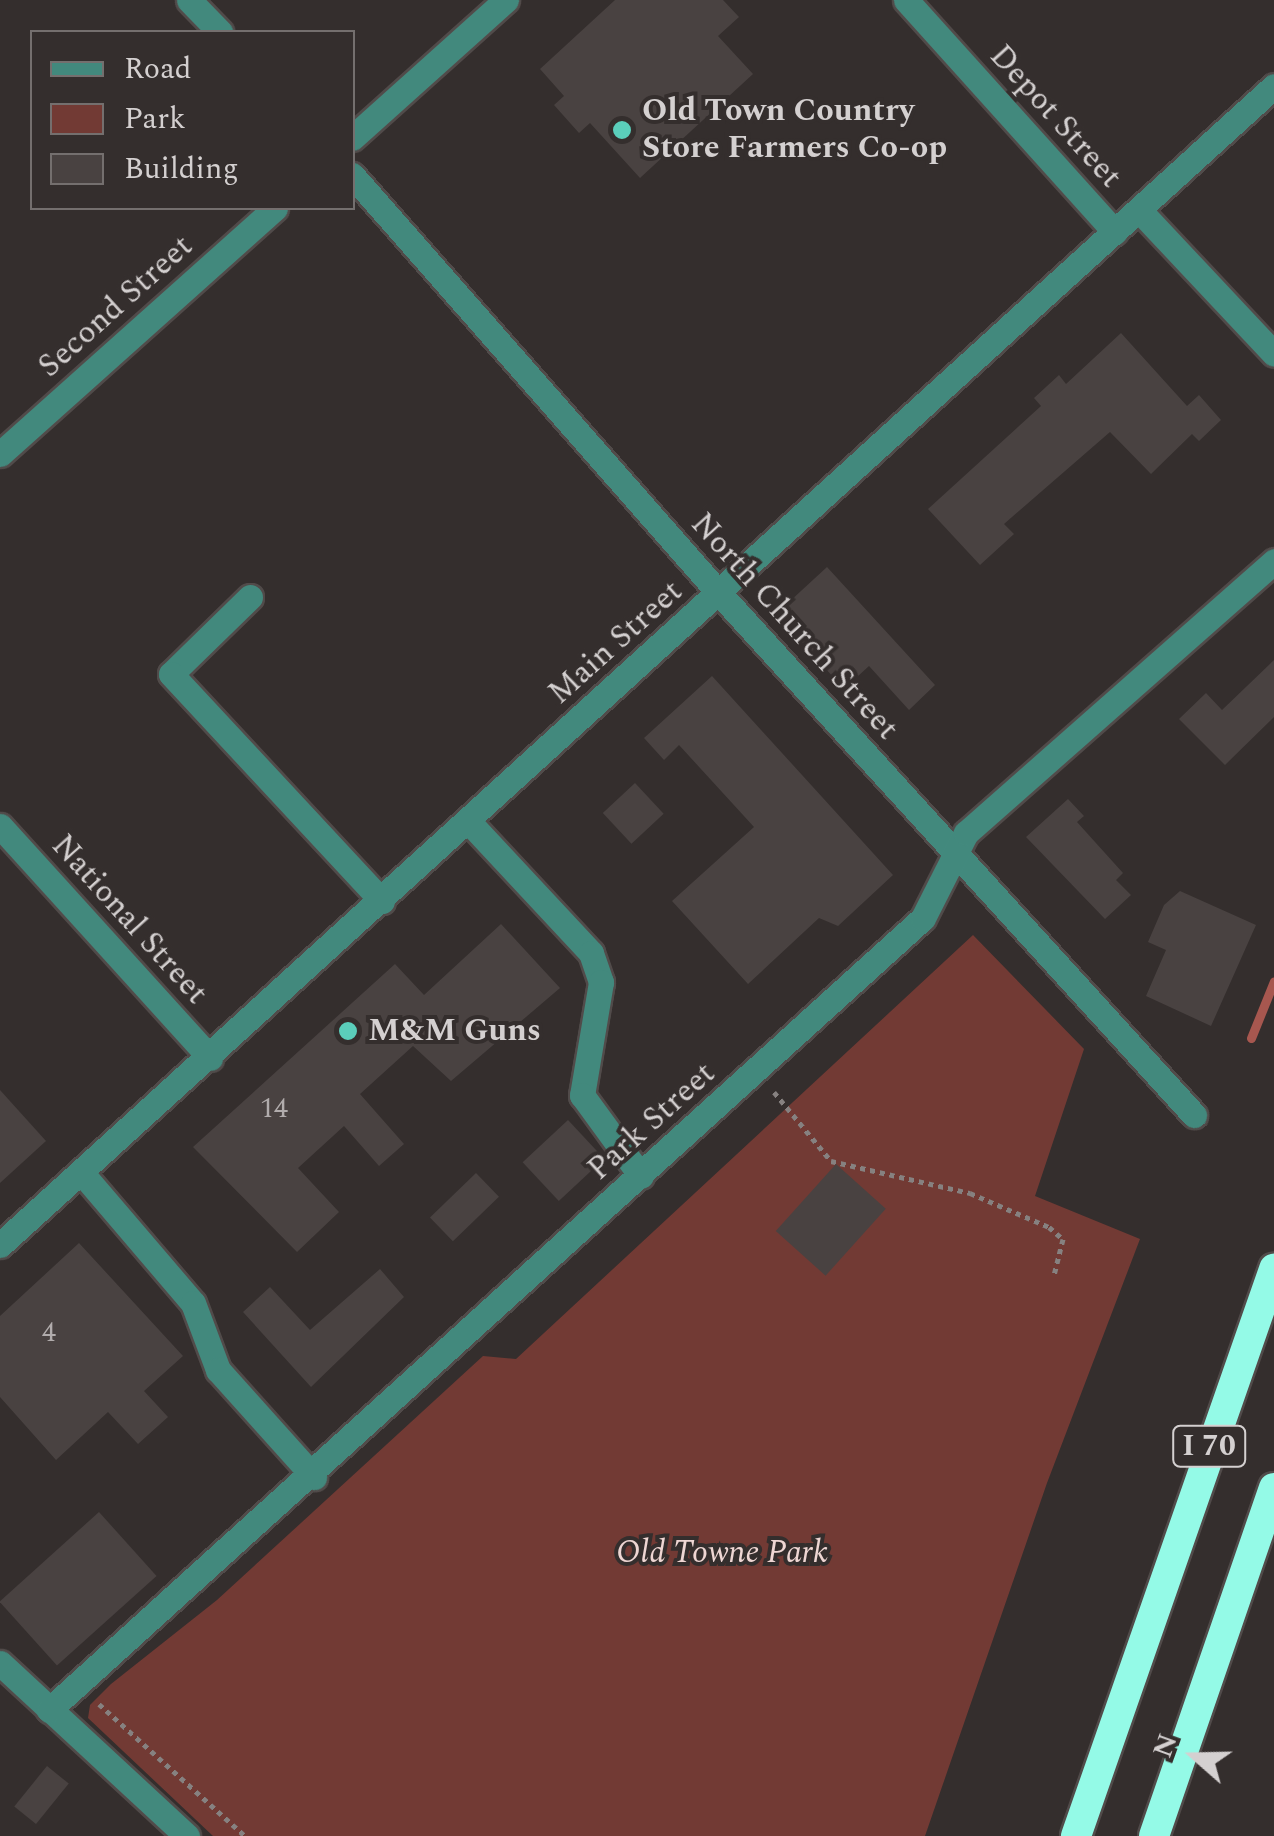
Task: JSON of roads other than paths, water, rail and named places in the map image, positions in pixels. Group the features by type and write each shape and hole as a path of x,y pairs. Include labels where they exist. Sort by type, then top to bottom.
{"highway":[{"name":"I 70","path":"1076,1836 1274,1269"},
{"name":"I 70","path":"1154,1836 1274,1488"}],"street":[{"path":"190,0 218,30"},
{"path":"355,135 506,0"},
{"name":"Depot Street","path":"906,0 1115,232"},
{"name":"Main Street","path":"0,1245 1274,86"},
{"name":"North Church Street","path":"355,178 719,593 1194,1115"},
{"name":"Second Street","path":"0,454 273,210"},
{"path":"1139,210 1274,354"},
{"name":"Park Street","path":"48,1710 314,1477 923,918 966,833 1274,562"},
{"path":"250,597 171,674 382,900"},
{"path":"469,822 591,952 601,982 582,1095 641,1176"},
{"name":"National Street","path":"0,826 210,1058"},
{"path":"81,1172 194,1303 218,1370 314,1477"},
{"path":"0,1663 187,1836"}],"waterway":[{"path":"1251,1038 1274,981"}],"place":[{"name":"Old Town Country Store Farmers Co-op","path":"622,130"},
{"name":"M&M Guns","path":"348,1031"}],"park label":[{"name":"Old Towne Park","path":"722,1553"}]}
